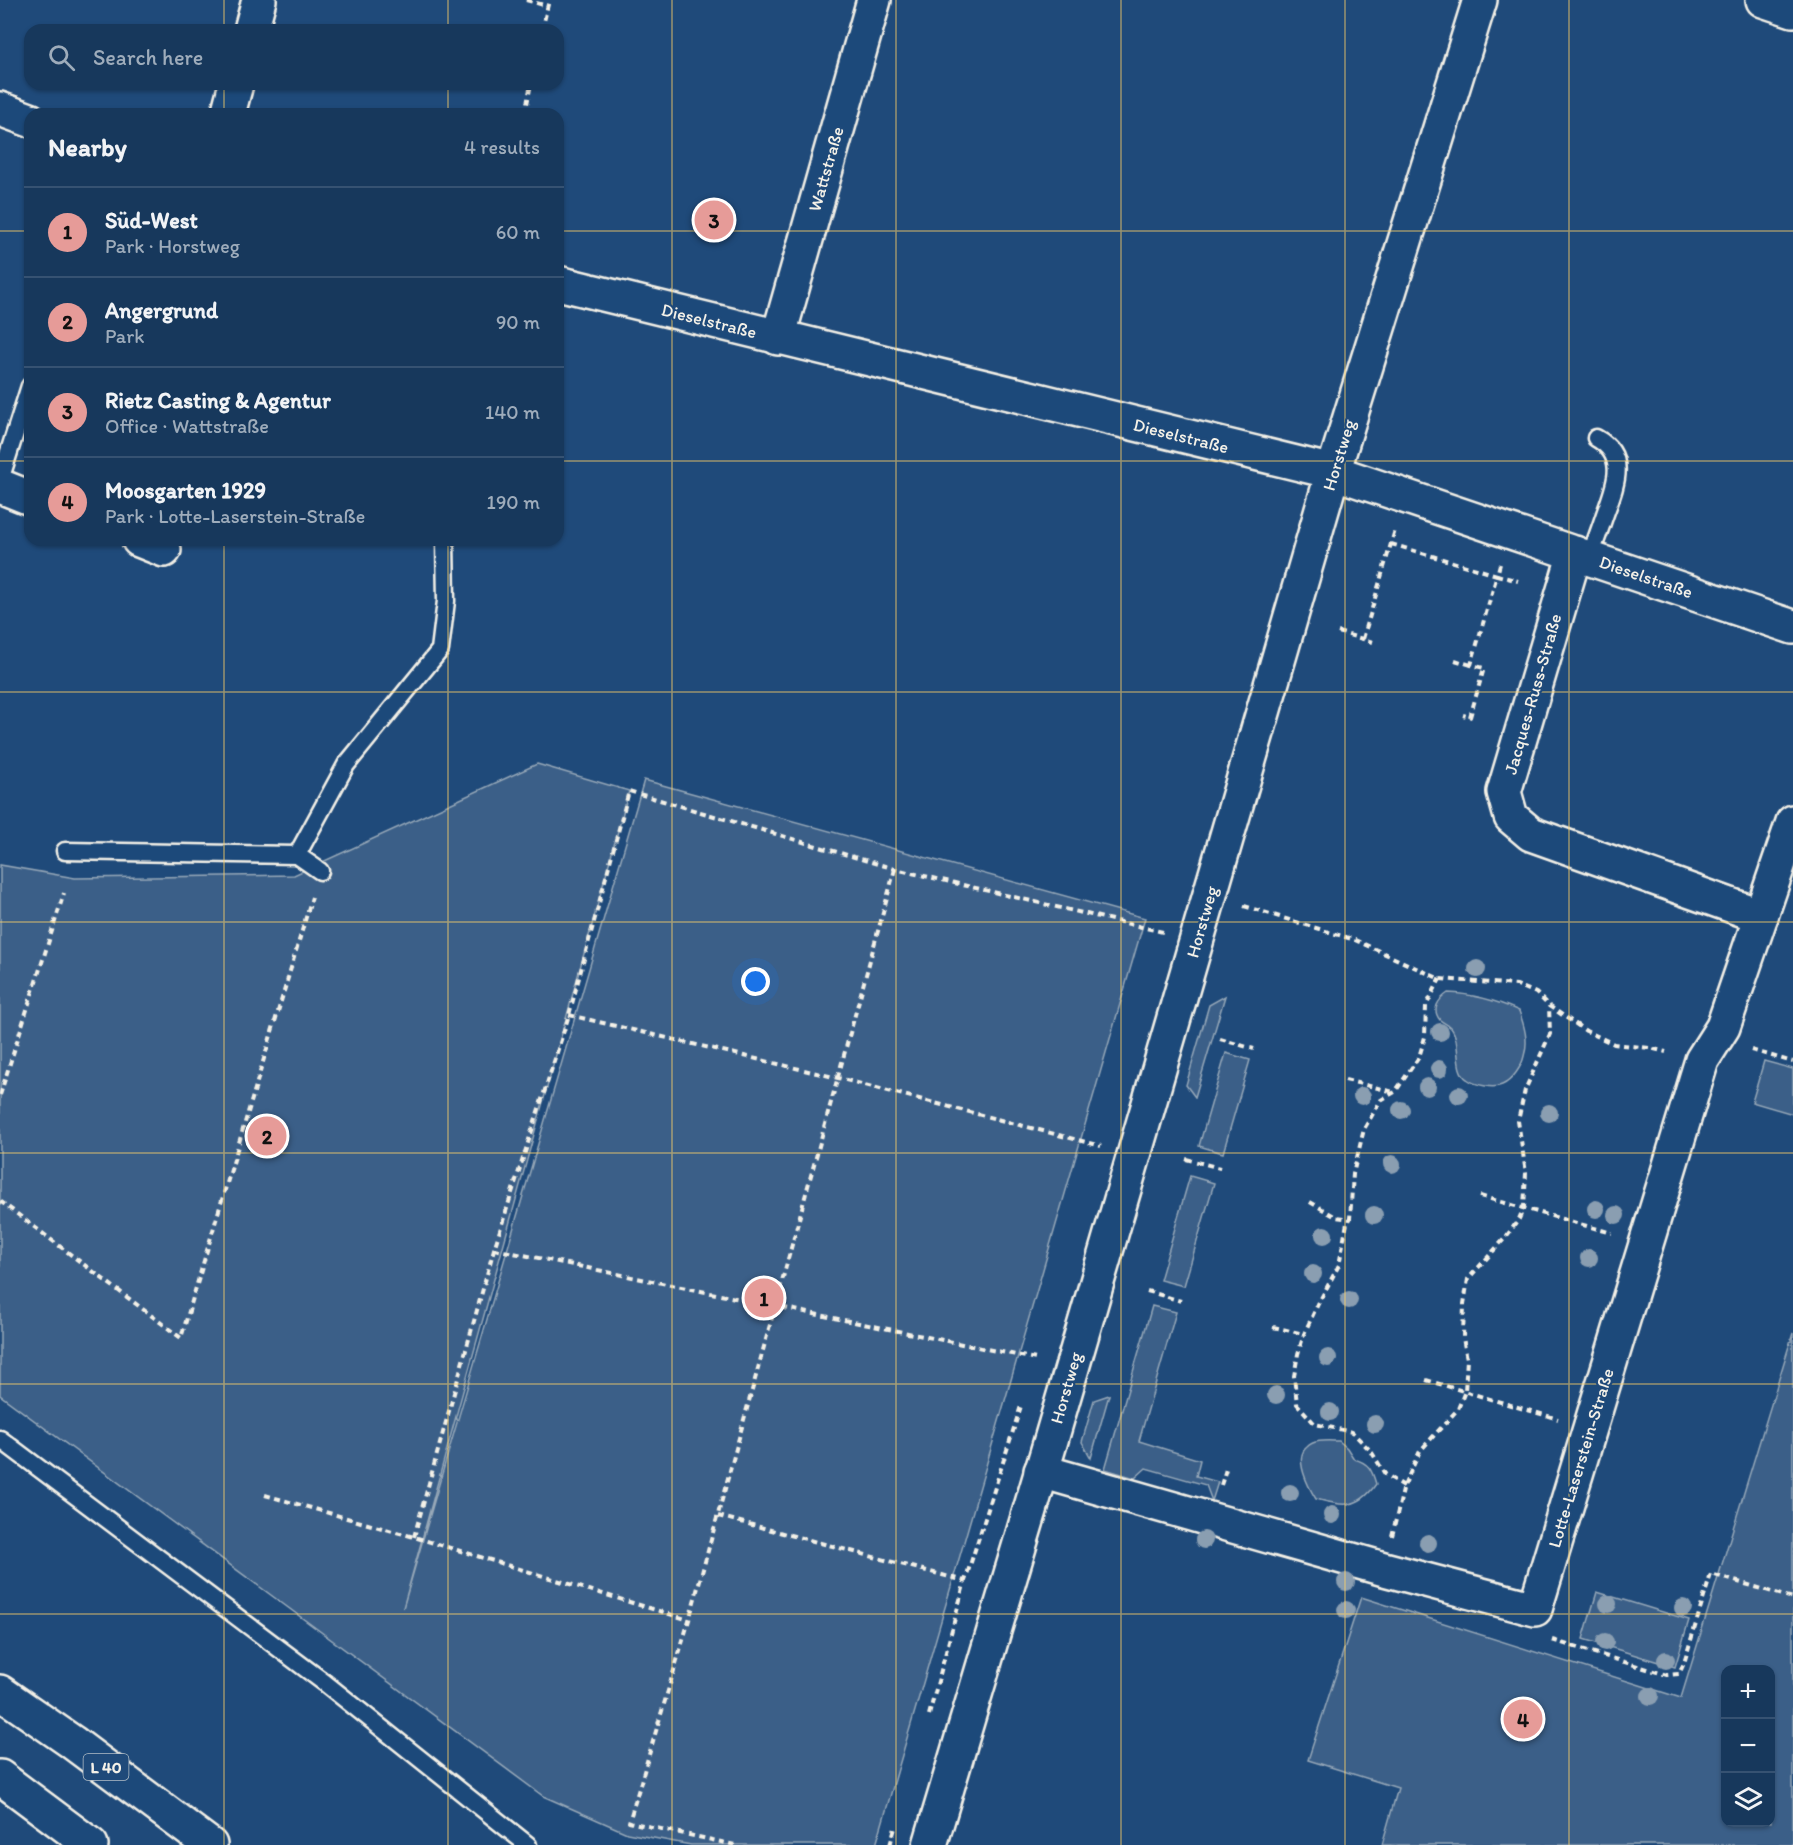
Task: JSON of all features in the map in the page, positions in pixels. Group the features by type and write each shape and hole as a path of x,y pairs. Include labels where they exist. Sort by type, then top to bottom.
{"main road":[{"path":"253,24 259,0"},
{"name":"Wattstraße","path":"778,338 874,0"},
{"name":"Horstweg","path":"930,1845 1334,472 1480,0"},
{"path":"1763,0 1793,10"},
{"path":"230,108 234,90"},
{"path":"0,109 24,118"},
{"name":"Dieselstraße","path":"564,284 1334,472 1793,627"},
{"path":"0,486 24,496"},
{"name":"Jacques-Russ-Straße","path":"1582,556 1504,792 1511,817 1531,834 1761,916"},
{"name":"Lotte-Laserstein-Straße","path":"1535,1609 1646,1243 1709,1050 1723,1027 1793,822"},
{"path":"1041,1471 1384,1569 1535,1609"},
{"name":"L 40","path":"0,1692 72,1742 210,1845"},
{"path":"0,1777 91,1845"}],"lane":[{"path":"0,480 24,405"},
{"path":"1582,556 1616,485 1615,458 1606,443 1596,438"},
{"path":"297,855 346,765 440,650 446,601 445,546"},
{"path":"65,851 297,855 320,870"},
{"path":"0,1439 325,1683 528,1845"}],"path":[{"path":"526,0 547,6"},
{"path":"543,24 549,0"},
{"path":"526,108 530,90"},
{"path":"1363,639 1397,525"},
{"path":"1391,544 1518,581"},
{"path":"1471,665 1497,575"},
{"path":"1338,632 1373,642"},
{"path":"1455,660 1484,668 1470,717 1463,715"},
{"path":"414,1537 494,1249 569,1015 629,791 895,869 1197,940"},
{"path":"735,1845 629,1822 690,1620 895,869"},
{"path":"0,1201 181,1338 320,870"},
{"path":"0,1095 64,893"},
{"path":"1210,895 1355,940 1440,979 1516,985 1536,993 1549,1006 1586,1031 1614,1044 1709,1050 1793,1062"},
{"path":"1404,1486 1385,1474 1371,1451 1352,1432 1315,1424 1297,1404 1294,1376 1304,1334 1339,1265 1347,1223 1350,1219 1353,1174 1364,1130 1381,1100 1395,1092 1419,1057 1425,1037 1426,1006 1440,979"},
{"path":"1384,1569 1404,1486 1420,1451 1458,1409 1465,1391 1467,1359 1463,1338 1464,1304 1468,1279 1506,1237 1519,1219 1524,1207 1526,1173 1518,1121 1525,1090 1550,1034 1549,1006"},
{"path":"569,1015 838,1078 1133,1155"},
{"path":"1220,1039 1254,1048"},
{"path":"1345,1080 1395,1092"},
{"path":"1186,1158 1220,1168"},
{"path":"1480,1196 1646,1243"},
{"path":"1310,1202 1336,1217 1350,1219"},
{"path":"494,1249 1035,1359"},
{"path":"1147,1291 1181,1301"},
{"path":"1273,1327 1304,1334"},
{"path":"1426,1380 1590,1429"},
{"path":"927,1721 965,1581 1022,1402"},
{"path":"265,1495 690,1620"},
{"path":"718,1516 965,1581"},
{"path":"1535,1609 1551,1640 1667,1675 1679,1674 1684,1663 1710,1574 1793,1599"},
{"path":"890,1845 896,1822"}],"shaded area":[{"path":"537,764 629,791 403,1608 644,780 1145,918 876,1845 691,1845 627,1833 543,1796 0,1395 0,865 75,878 294,875"},
{"path":"1448,993 1484,998 1519,1011 1526,1045 1519,1069 1506,1083 1494,1087 1484,1086 1470,1081 1463,1075 1454,1034 1450,1027 1440,1020 1436,1012 1439,1001"},
{"path":"1225,996 1195,1097 1186,1085 1209,1005"},
{"path":"1226,1053 1250,1060 1223,1153 1199,1146"},
{"path":"1764,1061 1793,1069 1793,1114 1752,1102"},
{"path":"1190,1176 1214,1183 1184,1286 1160,1280"},
{"path":"1152,1306 1176,1312 1139,1441 1200,1460 1196,1476 1218,1482 1212,1501 1206,1485 1146,1468 1135,1478 1105,1469"},
{"path":"1793,1333 1793,1845 1382,1845 1398,1788 1308,1760 1361,1597 1681,1698"},
{"path":"1109,1395 1091,1458 1082,1442 1094,1400"},
{"path":"1339,1441 1354,1459 1369,1468 1376,1484 1363,1498 1349,1504 1316,1499 1306,1481 1302,1465 1303,1452 1310,1444"},
{"path":"1597,1592 1689,1620 1675,1667 1583,1639"}],"place":[{"name":"Rietz Casting & Agentur","path":"714,220"},
{"name":"Angergrund","path":"267,1136"},
{"name":"Süd-West","path":"764,1298"},
{"name":"Moosgarten 1929","path":"1523,1719"}]}
